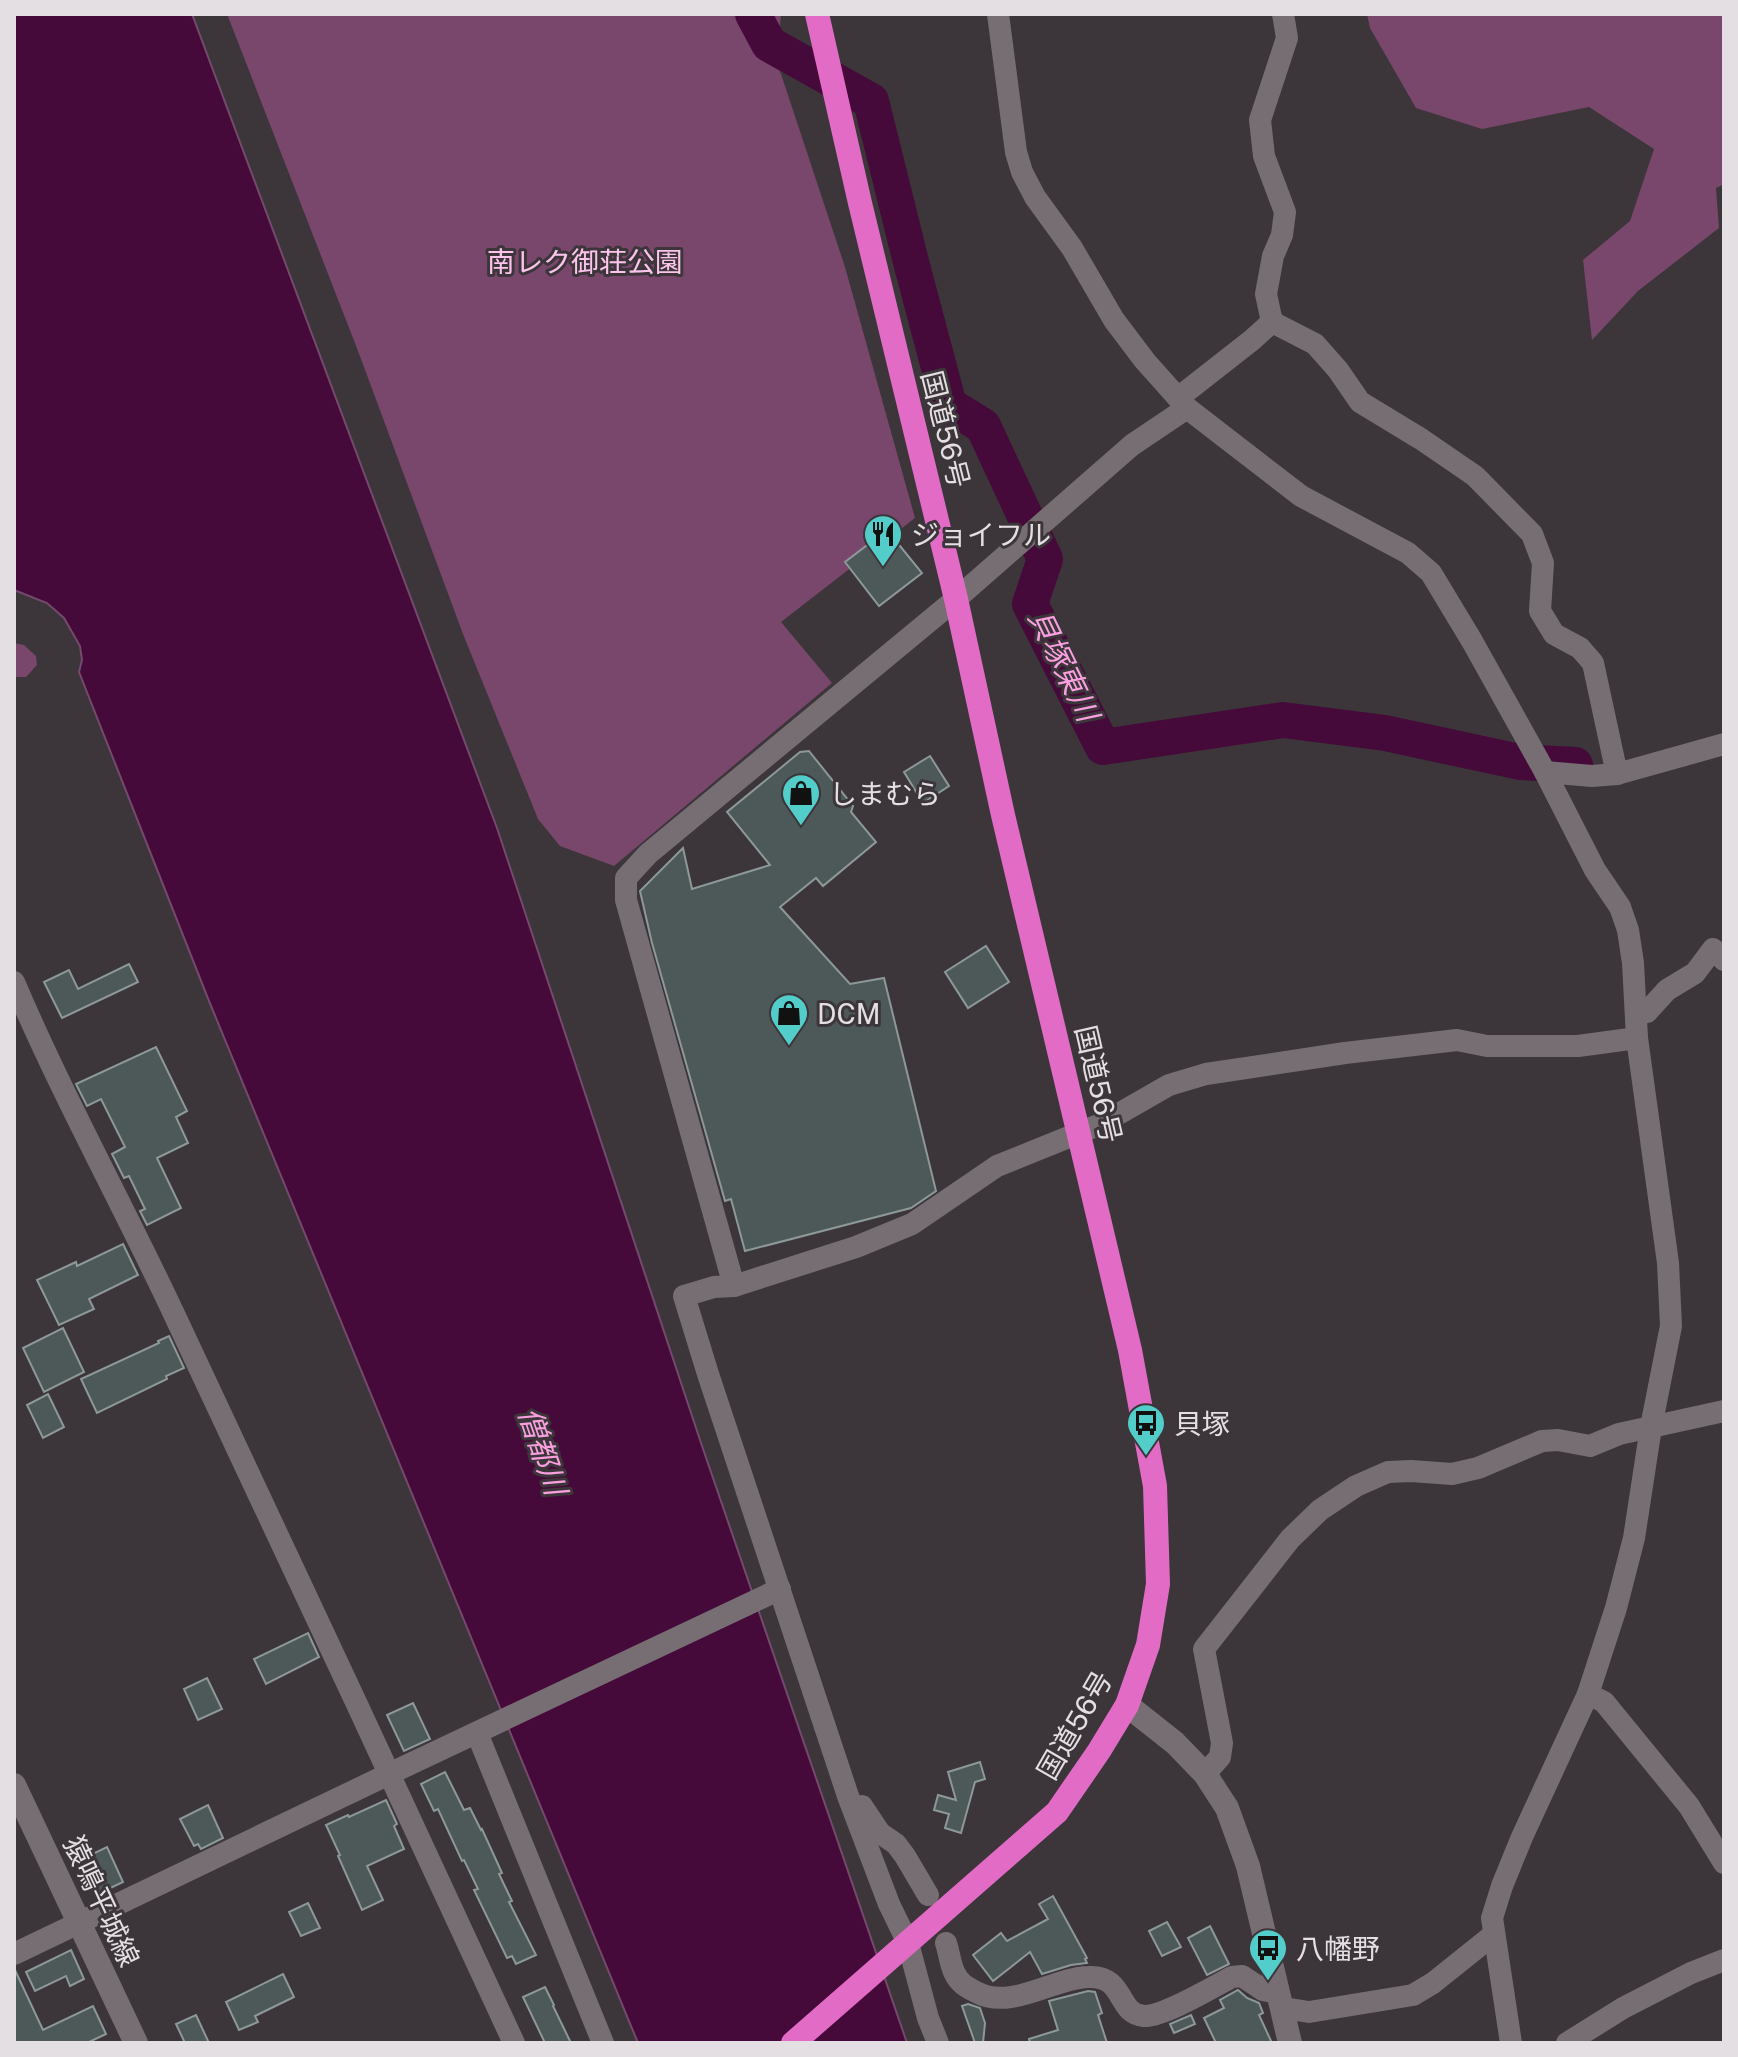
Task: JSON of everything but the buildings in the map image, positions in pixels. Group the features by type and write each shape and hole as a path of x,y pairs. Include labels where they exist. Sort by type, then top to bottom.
{"highway":[{"name":"国道56号","path":"793,2043 1057,1812 1127,1705 1148,1645 1158,1584 1155,1486 1130,1350 817,14"}],"street":[{"path":"998,14 1016,152 1022,172 1114,320 1183,403 1301,496 1408,553 1431,573 1545,772 1595,870 1620,907 1628,930 1637,1038 1668,1263 1671,1326 1634,1538 1616,1608 1588,1694 1536,1804 1492,1918 1511,2043"},
{"path":"1272,322 1266,294 1285,212 1264,156 1260,120 1287,38 1283,14"},
{"path":"734,1286 626,900 626,878 648,854 956,599 1272,322"},
{"path":"1272,322 1315,344 1360,402 1475,476 1532,534 1543,563 1540,611 1554,634 1580,648 1593,663 1617,774"},
{"path":"1545,772 1592,776 1617,774 1724,744"},
{"path":"1637,1014 1647,1012 1667,990 1695,973 1713,949 1724,960"},
{"path":"14,982 35,1031 140,1241 514,2043"},
{"path":"14,1041 35,1031"},
{"path":"938,2043 906,1946 774,1592 684,1296 714,1287 734,1286 856,1247 912,1224 997,1166 1101,1124 1169,1085 1206,1074 1457,1040 1487,1046 1578,1046 1637,1038"},
{"path":"1205,1774 1220,1757 1222,1743 1204,1649 1290,1539 1320,1510 1356,1486 1388,1472 1452,1474 1478,1468 1542,1441 1558,1440 1590,1446 1619,1434 1724,1411"},
{"path":"14,1954 774,1592"},
{"path":"1588,1694 1604,1702 1689,1806 1724,1863"},
{"path":"1127,1705 1175,1743 1205,1774 1227,1808 1248,1866 1290,2043"},
{"path":"483,1730 603,2043"},
{"name":"猿鳴平城線","path":"14,1785 136,2043"},
{"path":"848,1796 858,1800 880,1833 896,1844 928,1895"},
{"path":"946,1943 954,1972 962,1985 984,1997 1003,1999 1087,1976 1103,1978 1114,1984 1129,2011 1140,2016 1154,2016 1232,1977 1242,1976 1290,2009 1309,2012 1413,1995 1493,1935"},
{"path":"1567,2043 1623,2008 1691,1973 1724,1960"}],"green space":[{"name":"南レク御荘公園","path":"227,14 781,14 777,62 845,267 915,518 781,622 832,683 614,866 560,846 538,819 463,634 358,351"},
{"path":"1367,14 1724,14 1724,184 1716,188 1719,228 1638,291 1592,340 1583,260 1630,221 1654,149 1589,107 1482,129 1416,108 1370,28"},
{"path":"14,643 24,645 36,656 37,665 26,677 14,677"}],"water":[{"name":"僧都川","path":"14,14 192,14 497,828 701,1443 907,2043 638,2043 209,1001 79,672 82,660 80,646 64,618 47,603 14,590"}],"waterway":[{"name":"貝塚東川","path":"753,14 769,44 871,101 949,405 983,426 1045,559 1030,604 1103,747 1283,720 1385,733 1520,762 1575,765"}],"place":[{"name":"ジョイフル","path":"883,568"},
{"name":"しまむら","path":"801,827"},
{"name":"DCM","path":"789,1047"},
{"name":"貝塚","path":"1146,1457"},
{"name":"八幡野","path":"1268,1982"}]}
